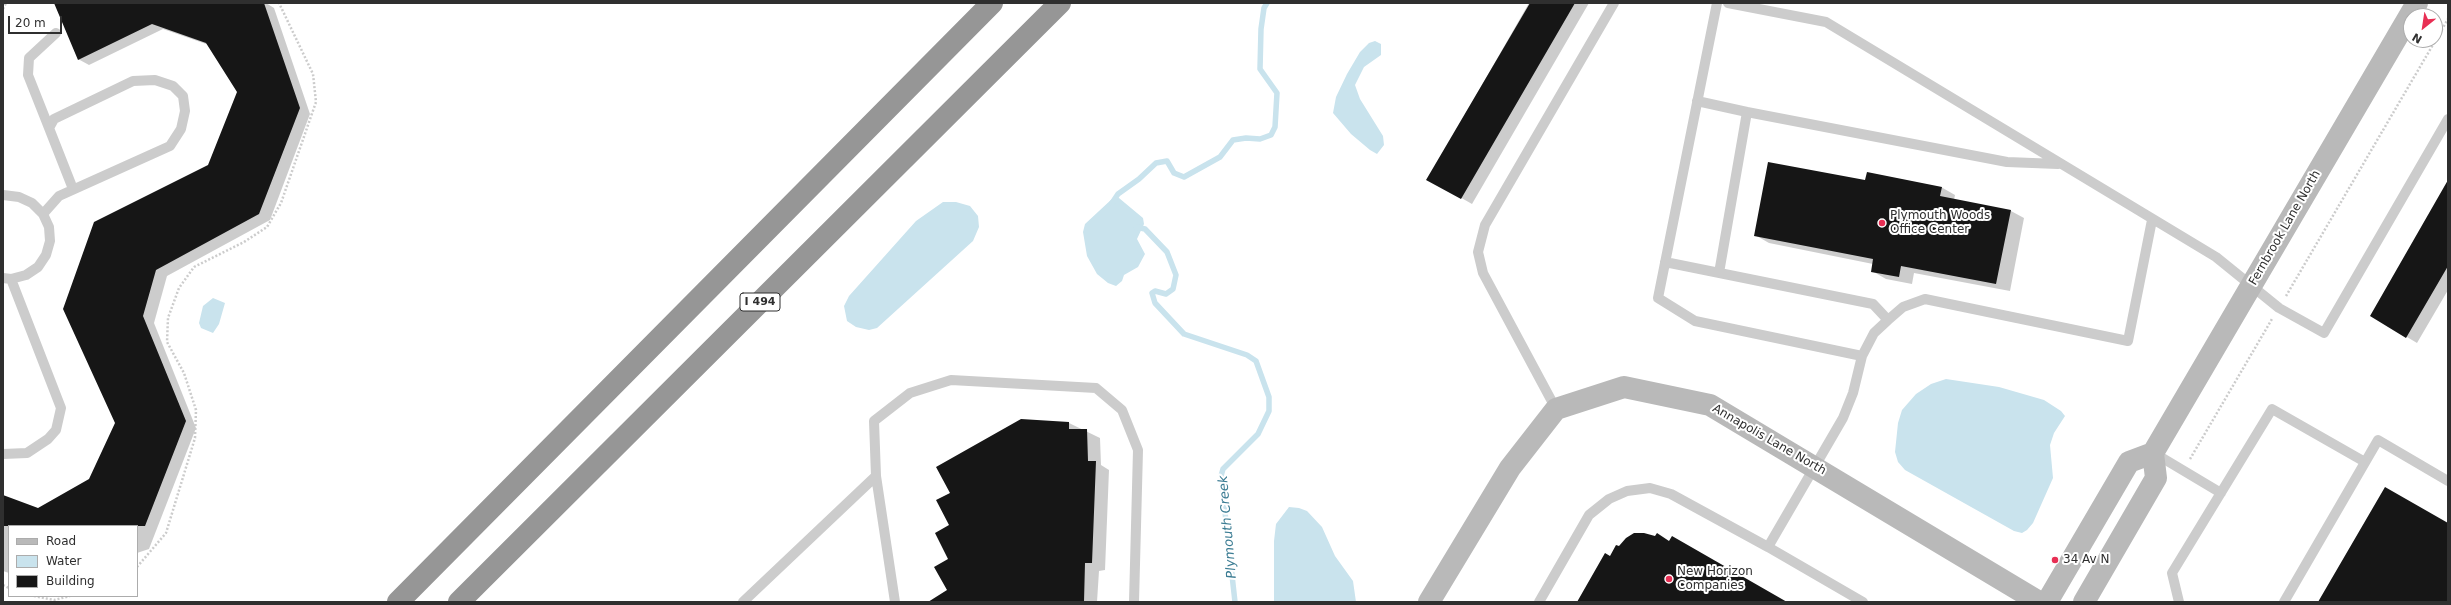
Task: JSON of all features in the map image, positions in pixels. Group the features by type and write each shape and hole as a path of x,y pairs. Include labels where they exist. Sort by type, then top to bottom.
{"highway":[{"path":"398,602 992,3"},
{"name":"I 494","path":"459,602 1060,3"}],"street":[{"name":"Fernbrook Lane North","path":"2153,453 2417,3"},
{"name":"Annapolis Lane North","path":"1556,409 1624,388 1710,405 2039,602"},
{"path":"1429,602 1510,468 1556,409"},
{"path":"2047,602 2129,462 2153,453 2156,478 2084,602"}],"lane":[{"path":"1556,409 1483,273 1478,252 1485,225 1614,3"},
{"path":"1717,3 1658,298 1695,321 1862,356"},
{"path":"1728,3 1826,22 2152,220 2216,257 2279,308 2324,333 2448,119"},
{"path":"56,33 29,58 28,75 73,188"},
{"path":"43,214 59,196 73,188 170,146 181,128 185,111 183,96 173,86 155,80 133,81 54,119 49,128"},
{"path":"1697,101 2007,162 2060,164"},
{"path":"1719,273 1747,112"},
{"path":"3,195 19,197 32,203 43,214 49,227 50,241 46,255 38,267 26,275 7,278 61,408 56,430 48,440 27,453 3,454"},
{"path":"1768,547 1843,418 1853,393 1862,356 1874,334 1903,306 1925,299 2128,341 2152,220"},
{"path":"1665,262 1873,304 1888,320"},
{"path":"894,602 876,476 874,421 910,393 951,380 1096,388 1122,410 1138,450 1134,602"},
{"path":"2179,602 2172,573 2272,409 2365,462"},
{"path":"2284,602 2378,440 2448,481"},
{"path":"2153,453 2222,493"},
{"path":"742,602 876,476"},
{"path":"1539,602 1589,515 1609,499 1628,491 1650,488 1671,494 1768,547 1863,602"}],"path":[{"path":"3,9 6,3"},
{"path":"138,566 166,533 195,438 196,410 184,373 167,342 168,318 179,288 194,267 244,242 267,227 281,203 316,102 313,74 279,3"},
{"path":"39,597 54,600 66,597"}],"water":[{"path":"1375,41 1381,44 1381,55 1364,67 1355,85 1360,99 1383,136 1384,145 1377,154 1351,134 1333,113 1336,97 1347,74 1360,52 1369,43"},
{"path":"1113,198 1119,198 1143,218 1144,224 1137,239 1145,254 1138,267 1124,275 1122,281 1116,286 1108,283 1097,274 1087,256 1083,232 1085,224"},
{"path":"943,202 956,202 970,206 978,216 979,227 973,241 877,328 869,330 856,327 847,321 844,306 849,296 916,221"},
{"path":"213,298 225,303 219,324 213,333 201,328 199,323 203,306"},
{"path":"1946,379 1999,387 2044,400 2061,411 2065,416 2054,433 2050,445 2053,478 2033,523 2022,533 2014,531 1905,470 1898,462 1895,452 1898,423 1902,410 1916,394 1931,384"},
{"path":"1289,507 1307,511 1322,527 1335,556 1353,581 1356,602 1274,602 1274,541 1276,524"}],"building":[{"path":"54,3 264,3 300,108 259,214 156,270 143,316 186,421 145,526 3,526 3,495 38,508 89,479 115,423 63,309 94,222 208,165 237,92 206,43 152,24 78,60"},
{"path":"1530,3 1575,3 1461,199 1426,180"},
{"name":"Plymouth Woods Office Center","path":"1768,162 1865,180 1867,172 1942,187 1940,196 2011,210 1996,284 1901,266 1899,277 1871,272 1873,259 1754,236"},
{"path":"2448,180 2448,266 2406,338 2370,316"},
{"path":"1021,419 1069,422 1069,429 1087,429 1088,461 1096,461 1092,563 1085,563 1084,602 928,602 947,590 934,567 948,559 935,533 949,525 936,500 950,493 936,467"},
{"path":"2385,487 2448,523 2448,602 2318,602"},
{"name":"New Horizon Companies","path":"1634,533 1644,533 1655,536 1657,533 1669,541 1672,536 1787,602 1577,602 1605,553 1610,556 1616,545 1619,546 1626,538"}],"waterway":[{"name":"Plymouth Creek","path":"1112,203 1118,194 1139,179 1156,163 1167,161 1174,173 1184,177 1220,157 1233,140 1246,138 1260,139 1271,135 1275,127 1277,93 1260,69 1261,29 1264,8 1267,3"},
{"name":"Plymouth Creek","path":"1136,227 1145,229 1167,252 1176,275 1173,289 1166,294 1155,291 1152,293 1155,303 1184,334 1247,355 1256,361 1269,397 1269,411 1258,434 1223,469 1221,476 1235,602"}],"place":[{"name":"Plymouth Woods Office Center","path":"1882,223"},
{"name":"34 Av N","path":"2055,560"},
{"name":"New Horizon Companies","path":"1669,579"}]}
